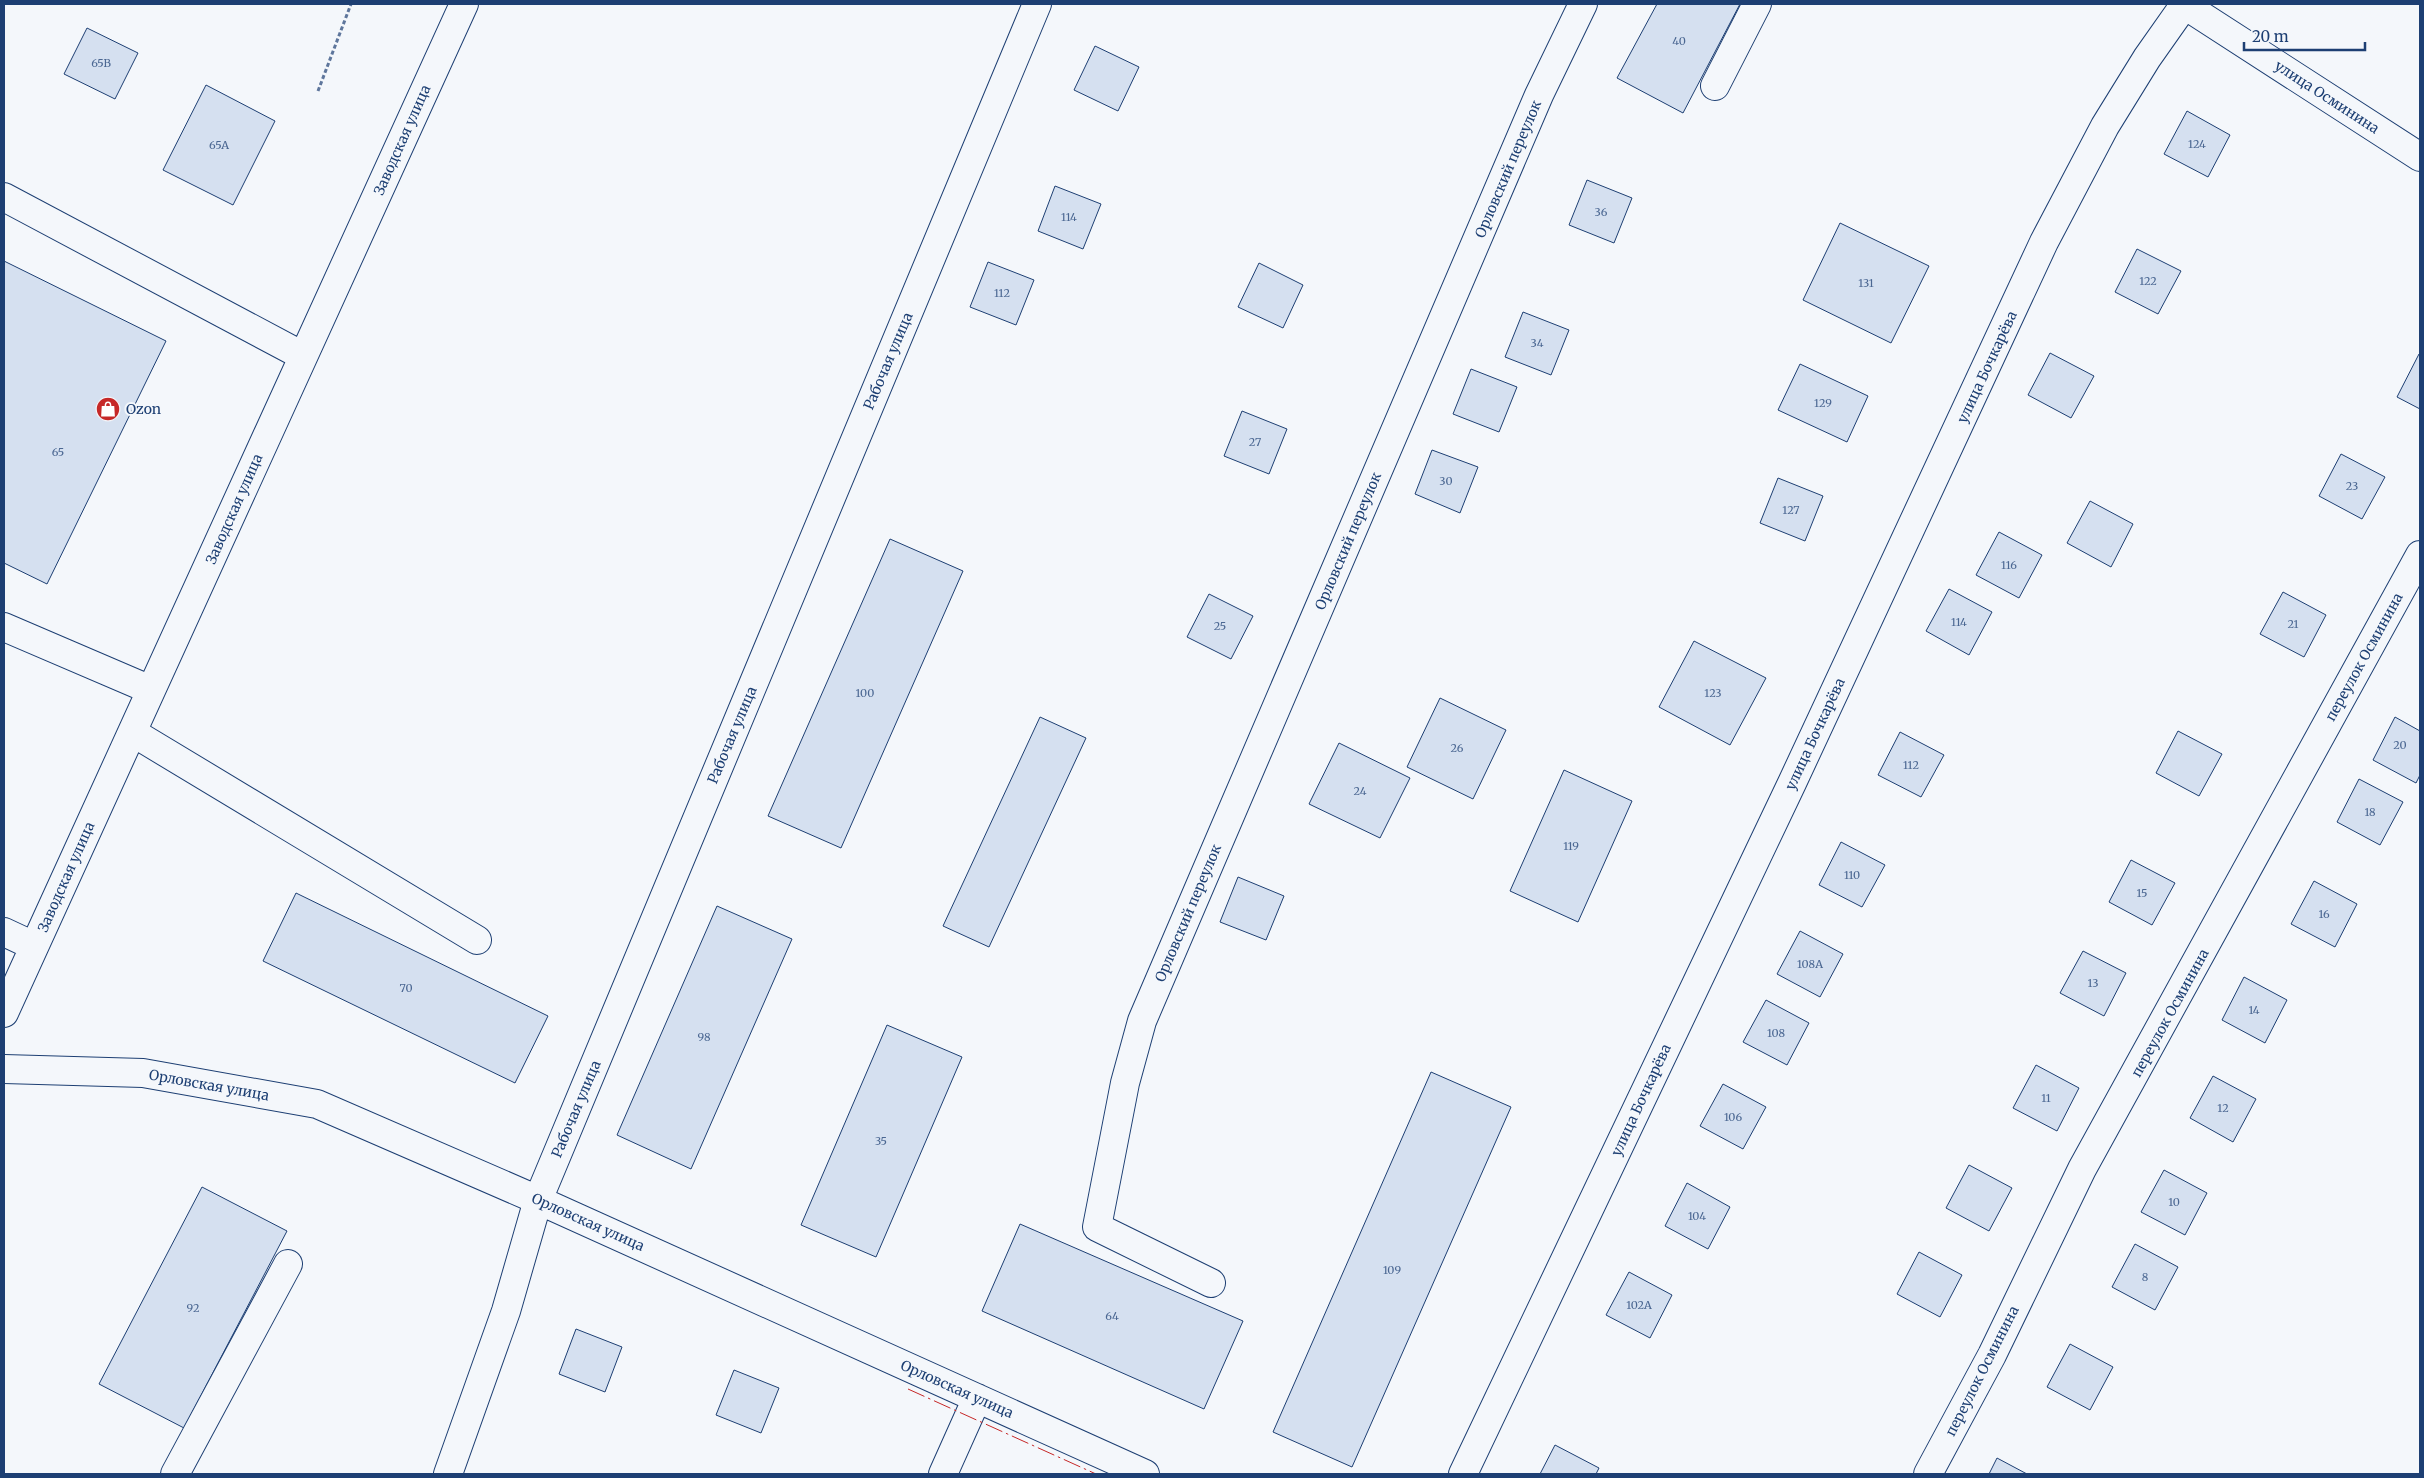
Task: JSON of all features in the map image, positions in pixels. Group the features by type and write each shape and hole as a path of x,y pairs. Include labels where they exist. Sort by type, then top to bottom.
{"street":[{"name":"Заводская улица","path":"4,1013 464,4"},
{"name":"Рабочая улица","path":"448,1474 506,1311 538,1200 1037,4"},
{"name":"Орловский переулок","path":"1211,1283 1097,1227 1125,1083 1142,1021 1539,95 1584,4"},
{"path":"1715,86 1757,4"},
{"name":"улица Осминина","path":"2184,4 2420,157"},
{"name":"улица Бочкарёва","path":"1463,1474 1829,704 2044,242 2104,126 2146,58 2184,4"},
{"path":"4,197 303,356"},
{"name":"переулок Осминина","path":"1928,1474 1992,1355 2082,1169 2156,1038 2420,555"},
{"path":"4,627 151,690"},
{"path":"132,732 477,940"},
{"path":"4,932 34,946"},
{"name":"Орловская улица","path":"4,1069 143,1073 317,1104 538,1200 1145,1474"},
{"path":"175,1474 288,1264"},
{"path":"943,1474 977,1398"}],"path":[{"path":"318,92 351,4"}],"building":[{"path":"1657,4 1740,4 1683,113 1617,78"},
{"path":"87,28 138,53 115,99 64,74"},
{"path":"1095,46 1139,67 1118,111 1074,90"},
{"path":"206,85 275,121 233,205 163,170"},
{"path":"2187,111 2230,135 2208,177 2164,154"},
{"path":"1587,180 1632,198 1614,243 1569,225"},
{"path":"1055,186 1101,204 1083,249 1038,231"},
{"path":"1840,223 1929,266 1891,343 1803,300"},
{"path":"2137,249 2181,271 2158,314 2115,292"},
{"path":"4,261 166,341 47,584 4,563"},
{"path":"988,262 1034,280 1016,325 970,307"},
{"path":"1259,263 1303,285 1283,328 1238,307"},
{"path":"1523,312 1569,330 1551,375 1505,357"},
{"path":"2050,353 2094,376 2071,418 2028,395"},
{"path":"2420,355 2420,409 2397,397"},
{"path":"1800,364 1868,396 1847,442 1778,410"},
{"path":"1471,369 1517,387 1499,432 1453,414"},
{"path":"1242,411 1287,429 1269,474 1224,456"},
{"path":"1432,450 1478,467 1460,513 1415,494"},
{"path":"2341,454 2385,477 2362,519 2319,496"},
{"path":"1778,478 1823,496 1805,541 1760,523"},
{"path":"2090,501 2133,524 2111,567 2067,543"},
{"path":"1999,532 2042,555 2019,598 1976,575"},
{"path":"890,539 963,571 841,848 768,816"},
{"path":"1949,589 1992,612 1969,655 1926,631"},
{"path":"2283,592 2326,615 2304,657 2260,634"},
{"path":"1209,594 1253,616 1231,659 1187,637"},
{"path":"1694,641 1766,678 1730,745 1659,707"},
{"path":"1440,698 1506,730 1473,799 1407,767"},
{"path":"1040,717 1086,738 989,947 943,926"},
{"path":"2395,717 2420,731 2420,775 2416,783 2373,760"},
{"path":"2178,731 2222,754 2199,796 2156,773"},
{"path":"1900,732 1944,755 1921,797 1878,775"},
{"path":"1339,743 1410,778 1380,838 1309,804"},
{"path":"1564,770 1632,801 1578,922 1510,891"},
{"path":"2359,779 2403,802 2380,845 2337,822"},
{"path":"1841,842 1885,865 1862,907 1819,885"},
{"path":"2131,860 2175,883 2152,925 2109,902"},
{"path":"1238,877 1284,896 1266,940 1220,922"},
{"path":"2314,881 2357,904 2335,947 2291,924"},
{"path":"296,893 548,1016 515,1083 263,961"},
{"path":"717,906 792,939 691,1169 617,1135"},
{"path":"1800,931 1843,954 1820,997 1777,974"},
{"path":"2083,951 2126,973 2104,1016 2060,993"},
{"path":"2244,977 2287,1000 2265,1043 2222,1020"},
{"path":"1766,1000 1809,1023 1787,1065 1743,1042"},
{"path":"887,1025 962,1057 876,1257 801,1225"},
{"path":"2036,1065 2079,1088 2057,1131 2013,1108"},
{"path":"1431,1072 1511,1107 1352,1467 1273,1432"},
{"path":"2213,1076 2256,1099 2233,1142 2190,1118"},
{"path":"1723,1084 1766,1107 1743,1149 1700,1126"},
{"path":"1969,1165 2012,1188 1989,1231 1946,1208"},
{"path":"2164,1170 2207,1193 2185,1235 2141,1212"},
{"path":"1687,1183 1730,1207 1708,1249 1665,1226"},
{"path":"202,1187 287,1231 184,1428 99,1384"},
{"path":"1020,1224 1243,1321 1204,1409 982,1311"},
{"path":"2135,1244 2178,1267 2155,1310 2112,1287"},
{"path":"1919,1252 1962,1275 1940,1317 1897,1294"},
{"path":"1629,1272 1672,1295 1650,1338 1606,1315"},
{"path":"576,1329 622,1347 605,1392 559,1374"},
{"path":"2070,1344 2113,1367 2090,1410 2047,1387"},
{"path":"734,1370 779,1388 761,1433 716,1415"},
{"path":"1555,1445 1599,1468 1596,1474 1540,1474"},
{"path":"1997,1458 2027,1474 1989,1474"}],"power":[{"path":"908,1389 1096,1474"}],"place":[{"name":"Ozon","path":"108,409"}]}
